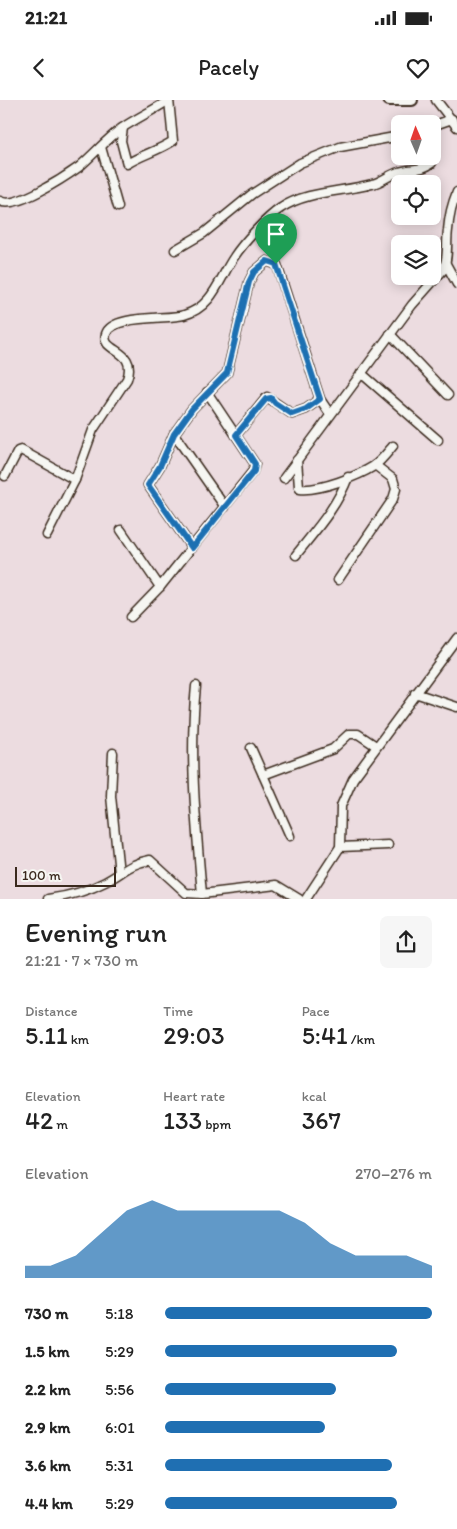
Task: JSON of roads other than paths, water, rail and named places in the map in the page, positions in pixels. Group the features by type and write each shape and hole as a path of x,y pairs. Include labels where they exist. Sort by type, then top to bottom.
{"main road":[{"path":"389,100 412,100"}],"street":[{"path":"0,201 5,204 18,202 48,186 77,168 123,128 169,100 173,141 166,146 141,155 127,164 121,141 123,128"},
{"path":"436,100 457,127"},
{"path":"441,123 452,119"},
{"path":"175,250 204,233 252,194 300,163 340,147 391,138"},
{"path":"385,139 391,141"},
{"path":"101,147 118,208"},
{"path":"47,535 75,480 93,430 130,372 130,364 126,358 108,345 105,338 110,328 137,319 183,316 197,309 208,301 234,256 272,214 288,203 317,195 375,184 400,171 429,165"},
{"path":"457,192 453,201 448,228 446,264 457,284"},
{"path":"192,548 148,485 160,466 174,434 207,392 227,373 249,282 254,272 267,261 276,264 320,399 330,414"},
{"path":"284,478 390,334 446,264"},
{"path":"390,334 448,395"},
{"path":"361,373 438,440"},
{"path":"131,617 160,587 254,471 255,464 207,392"},
{"path":"236,435 267,397 292,414 306,409 320,399"},
{"path":"174,434 226,507"},
{"path":"297,460 300,489 323,486 375,465 394,446"},
{"path":"5,476 18,451 21,450 75,480"},
{"path":"338,580 393,498 396,489 393,479 375,465"},
{"path":"296,555 328,514 343,490 348,477"},
{"path":"121,530 160,587"},
{"path":"306,899 340,847 341,806 353,779 457,638"},
{"path":"196,686 192,745 194,802 202,894"},
{"path":"415,694 457,706"},
{"path":"264,775 333,749 349,734 358,734 376,746"},
{"path":"250,748 264,775 290,836"},
{"path":"113,753 111,796 119,873"},
{"path":"340,847 388,845"},
{"path":"48,899 81,894 134,863 150,860 186,893 202,894 276,885 299,899"}]}
